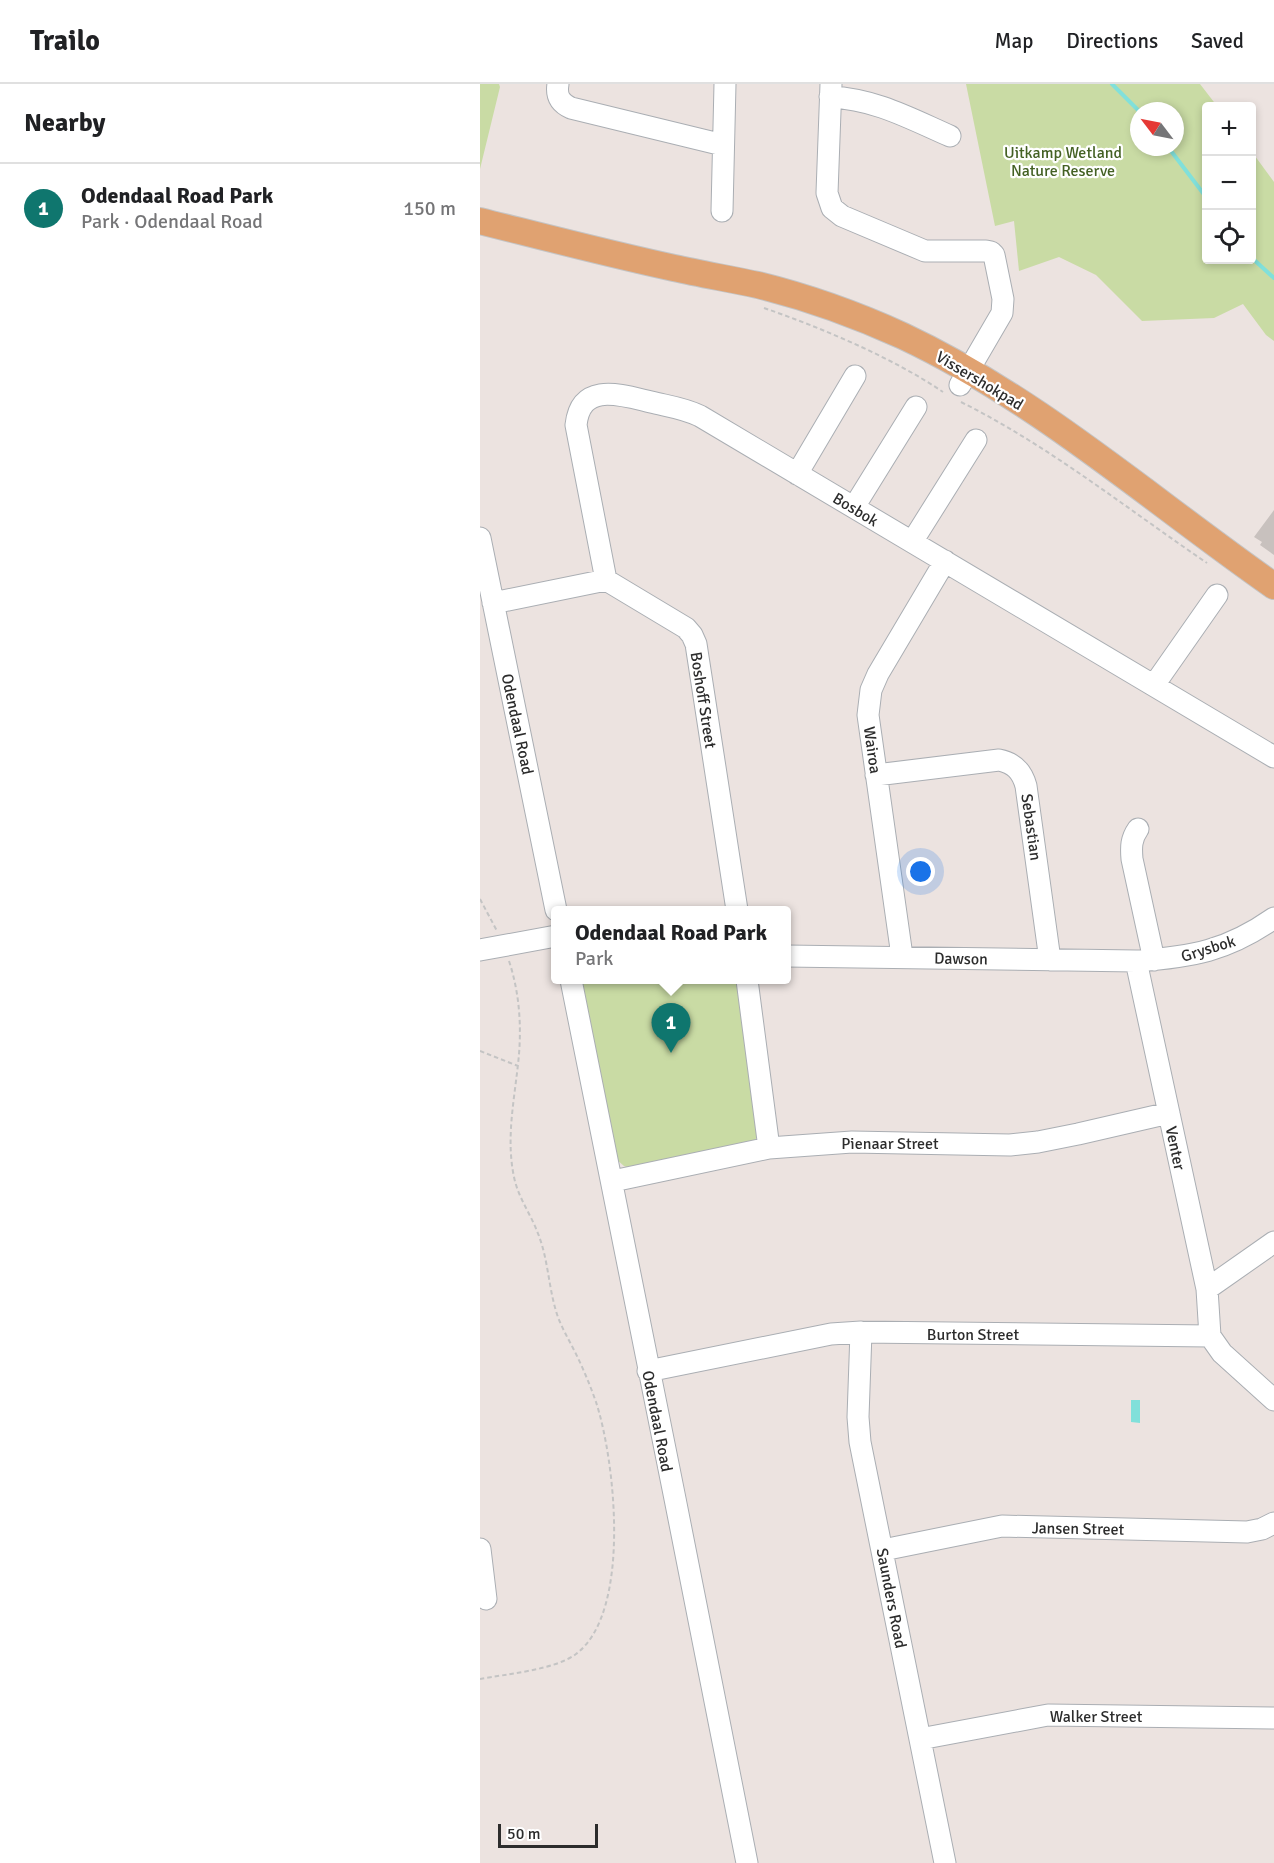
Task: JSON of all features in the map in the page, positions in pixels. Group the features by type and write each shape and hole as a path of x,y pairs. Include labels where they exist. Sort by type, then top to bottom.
{"main road":[{"name":"Vissershokpad","path":"480,221 672,268 759,286 824,305 903,337 959,388 1024,406 1129,477 1274,586"}],"street":[{"path":"558,84 559,98 564,105 571,108 723,145"},
{"path":"722,211 725,84"},
{"path":"950,136 873,103 830,90 826,193 832,208 842,216 920,249 933,252 986,251 994,255 1004,308 959,388"},
{"path":"797,474 855,376"},
{"name":"Bosbok","path":"606,580 576,432 578,413 592,397 614,393 691,411 1274,757"},
{"path":"854,507 916,407"},
{"path":"912,542 976,440"},
{"name":"Odendaal Road","path":"480,538 555,906"},
{"name":"Wairoa","path":"902,956 868,715 871,690 878,674 945,561"},
{"path":"493,603 606,580"},
{"name":"Boshoff Street","path":"606,580 686,628 693,635 736,906"},
{"path":"1154,686 1217,595"},
{"name":"Sebastian","path":"876,775 999,760 1010,763 1021,772 1026,786 1050,960"},
{"name":"Venter","path":"1138,829 1131,845 1145,960 1168,1113 1207,1289 1210,1336"},
{"name":"Grysbok","path":"1145,960 1179,958 1230,944 1272,923"},
{"path":"480,950 551,937"},
{"name":"Dawson","path":"791,956 1145,960"},
{"name":"Odendaal Road","path":"572,984 613,1181 648,1371 747,1863"},
{"path":"748,984 769,1148"},
{"name":"Pienaar Street","path":"613,1181 769,1148 852,1142 1010,1145 1038,1142 1168,1113"},
{"path":"1207,1289 1274,1242"},
{"name":"Burton Street","path":"648,1371 831,1334 861,1332 1210,1336"},
{"name":"Saunders Road","path":"861,1332 859,1434 945,1863"},
{"path":"1210,1336 1222,1353 1274,1400"},
{"name":"Jansen Street","path":"883,1550 1002,1526 1247,1532 1262,1529 1274,1523"},
{"path":"480,1549 486,1599"},
{"name":"Walker Street","path":"920,1739 1048,1715 1274,1718"}],"path":[{"path":"756,305 859,346 927,381 959,388 1022,436 1213,567"},
{"path":"480,899 504,944 519,1006 518,1066 511,1132 514,1180 544,1250 553,1300 560,1322 583,1368 602,1423 613,1489 613,1555 604,1609 593,1633 577,1654 554,1665 480,1679"},
{"path":"480,1052 518,1066"}],"green space":[{"path":"480,84 499,84 500,87 480,169"},
{"name":"Uitkamp Wetland Nature Reserve","path":"966,84 1200,84 1214,102 1202,102 1202,264 1256,264 1256,157 1274,182 1274,341 1266,335 1243,304 1214,318 1142,321 1096,275 1059,257 1019,271 1014,221 995,226"},
{"path":"580,984 739,984 759,1133 754,1142 629,1168 616,1159"}],"water":[{"path":"1131,1400 1140,1400 1140,1423 1131,1422"}],"building":[{"path":"1274,510 1274,555 1260,545 1262,542 1254,537"}],"waterway":[{"path":"1112,84 1130,102"},
{"path":"1175,156 1202,192"},
{"path":"1256,262 1274,278"}],"place":[{"name":"Odendaal Road Park","path":"671,1053"}]}
